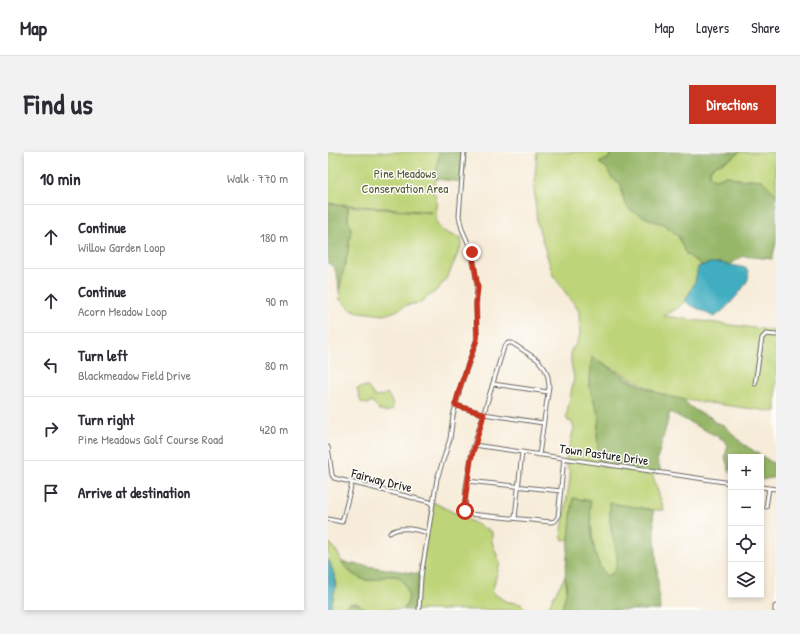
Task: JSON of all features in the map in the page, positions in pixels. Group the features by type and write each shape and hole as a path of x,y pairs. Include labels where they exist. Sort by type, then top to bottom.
{"street":[{"path":"419,610 421,578 432,505 439,473 450,439 455,405 473,353 477,333 477,279 472,252 460,223 459,216 464,152"},
{"path":"756,384 762,338 765,334 776,335"},
{"path":"539,455 548,392 548,377 542,364 536,358 510,343 507,343 504,346 474,445 467,481 464,507 466,513 551,522 555,521 558,517 564,458"},
{"path":"493,384 548,392"},
{"path":"455,405 484,414 543,423"},
{"name":"Town Pasture Drive","path":"474,445 728,483"},
{"name":"Fairway Drive","path":"328,447 333,477 430,502 432,505"},
{"path":"515,518 522,452"},
{"path":"467,481 561,491"},
{"path":"328,519 342,522 352,483"},
{"path":"764,487 776,489"},
{"path":"766,507 769,488"},
{"path":"390,533 393,530 402,529 428,533"}],"green space":[{"name":"Pine Meadows Conservation Area","path":"328,152 439,152 434,194 436,196 436,219 440,228 451,235 461,238 462,244 444,282 436,291 419,303 407,305 384,315 359,312 351,309 340,300 339,290 348,252 351,229 348,219 348,206 432,212 328,203"},
{"path":"439,152 465,152 462,182 436,179"},
{"path":"537,152 613,152 608,159 599,163 607,168 611,177 621,184 622,195 630,210 653,221 664,224 678,236 686,254 702,265 698,267 695,282 685,301 678,308 664,316 776,331 776,412 672,398 656,392 592,357 589,385 599,417 597,435 605,466 652,473 664,510 653,510 610,503 610,522 617,552 617,560 616,567 613,572 607,576 602,570 595,551 590,501 573,498 569,539 564,540 561,536 570,479 570,472 565,463 574,428 572,422 568,421 566,417 574,378 571,362 571,350 576,344 580,335 579,311 553,275 537,223 534,187"},
{"path":"613,152 739,152 733,157 710,169 710,176 716,179 724,176 730,176 741,180 762,180 776,194 776,243 772,259 743,256 729,265 721,263 702,265 686,254 678,236 664,224 653,221 630,210 624,202 621,184 611,177 607,168 599,163 608,159"},
{"path":"739,152 776,152 776,194 762,180 741,180 724,176 716,179 710,176 710,169 733,157"},
{"path":"328,204 348,206 348,219 351,228 348,252 339,290 336,271 328,263"},
{"path":"592,357 636,383 659,393 683,399 696,410 711,417 714,422 724,425 743,444 759,454 728,454 728,467 725,457 728,445 724,440 670,412 657,460 661,470 659,473 646,473 602,466 598,457 597,435 599,417 589,385"},
{"path":"368,387 375,397 382,396 387,393 393,404 392,410 386,412 379,410 372,402 367,404 361,402 357,389"},
{"path":"764,457 776,465 776,477 764,479"},
{"path":"573,498 590,501 595,552 602,570 607,576 612,573 617,564 611,526 610,503 653,510 660,610 562,610 567,588 565,577"},
{"path":"433,502 492,532 492,542 500,563 492,592 505,601 521,604 526,610 414,610 419,574"},
{"path":"328,542 335,548 343,564 350,572 359,578 370,580 388,576 399,577 408,592 408,600 404,609 367,610 356,603 349,604 345,610 330,610 336,587 335,577 328,558"},
{"path":"341,562 419,574 414,610 403,610 407,603 408,596 404,582 399,578 389,576 366,580 352,573"},
{"path":"565,577 567,588 562,610 547,610 553,597"},
{"path":"356,603 367,610 345,610 349,604"}],"water":[{"path":"710,263 721,263 746,268 749,274 746,283 738,294 723,311 714,317 685,301 695,282 698,267"},
{"path":"328,558 335,578 334,595 330,610 328,610"}],"route":[{"path":"465,511 464,507 469,466 484,414 455,405 477,339 476,304 478,288 472,252"}]}
